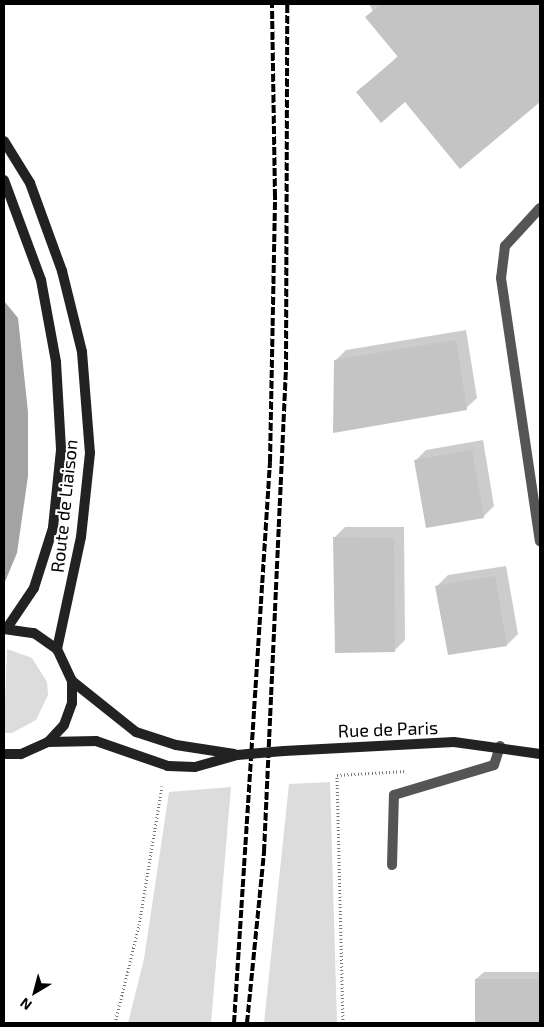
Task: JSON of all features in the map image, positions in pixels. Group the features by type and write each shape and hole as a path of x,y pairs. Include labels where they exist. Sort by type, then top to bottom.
{"street":[{"name":"Route de Liaison","path":"4,141 33,192 62,271 82,352 90,453 81,537 56,649"},
{"name":"Route de Liaison","path":"4,180 41,280 56,362 61,450 53,528 34,588 6,628"},
{"path":"540,208 505,246 501,278 540,541"},
{"path":"4,754 22,754 48,742 64,724 72,703 72,681 56,649 34,633 6,628"},
{"name":"Rue de Paris","path":"72,681 143,735 238,755"},
{"name":"Rue de Paris","path":"48,742 96,740 168,766 195,767 238,755 400,743 500,746 540,754"},
{"path":"392,864 394,795 494,765 500,746"}],"path":[{"path":"343,1023 337,775 409,770"},
{"path":"115,1023 140,925 162,786"}],"shaded area":[{"path":"4,301 18,318 28,412 28,476 17,553 4,584"},
{"path":"7,649 32,658 47,682 48,695 36,720 12,733 4,733"},
{"path":"330,782 337,1023 264,1023 289,784"},
{"path":"231,787 211,1023 128,1023 144,959 169,792"}],"building":[{"path":"381,4 540,4 540,102 460,169 405,102 381,123 356,92 398,57 365,17"},
{"path":"456,340 467,410 333,433 334,360"},
{"path":"472,450 484,518 426,528 414,460"},
{"path":"333,537 394,538 395,652 335,653"},
{"path":"495,576 507,646 448,655 435,586"},
{"path":"475,979 540,979 540,1023 475,1023"}],"railway":[{"path":"234,1023 270,462 275,197 272,4"},
{"path":"247,1023 264,852 286,370 287,4"}]}
